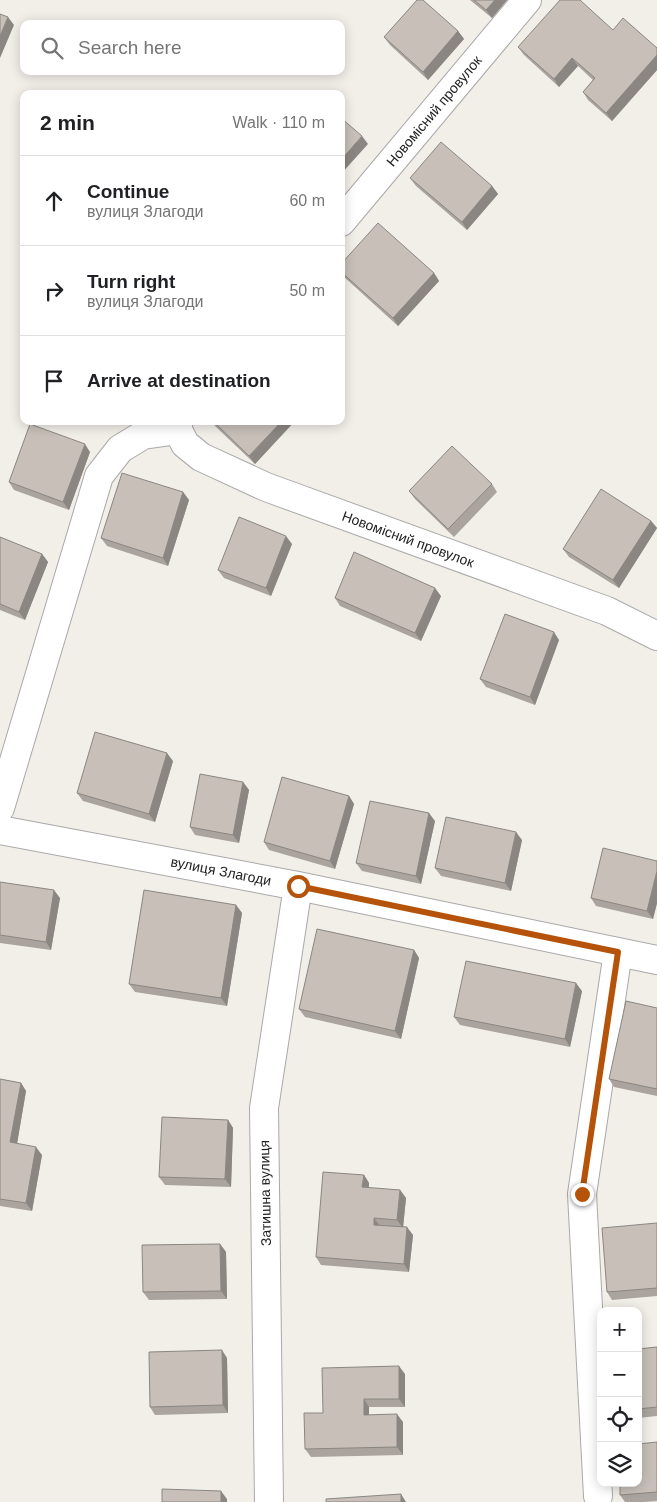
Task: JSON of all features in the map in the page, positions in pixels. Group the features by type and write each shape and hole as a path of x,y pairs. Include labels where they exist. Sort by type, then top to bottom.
{"street":[{"name":"Новомісний провулок","path":"345,217 527,0"},
{"name":"Новомісний провулок","path":"178,425 185,444 201,456 266,487 607,611 657,636"},
{"path":"0,808 99,476 120,449 143,435 178,425"},
{"name":"вулиця Злагоди","path":"0,830 298,886 657,960"},
{"name":"Затишна вулиця","path":"269,1502 264,1108 298,886"},
{"path":"598,1496 582,1194 618,952"}],"building":[{"path":"417,0 423,0 458,31 423,72 384,37"},
{"path":"474,0 495,0 486,10"},
{"path":"560,0 580,0 613,30 623,18 657,48 657,55 606,113 583,92 595,78 572,58 554,79 518,47"},
{"path":"0,14 8,17 0,36"},
{"path":"345,121 362,136 345,155"},
{"path":"441,142 492,186 462,222 410,178"},
{"path":"378,223 434,273 393,318 345,276 345,260"},
{"path":"30,425 85,444 63,502 9,482"},
{"path":"217,425 278,425 249,456"},
{"path":"452,446 492,484 448,529 409,491"},
{"path":"122,473 183,492 163,558 101,538"},
{"path":"601,489 651,521 613,580 563,549"},
{"path":"239,517 286,536 266,588 218,570"},
{"path":"0,537 42,554 19,612 0,604"},
{"path":"354,552 435,588 415,633 335,598"},
{"path":"505,614 554,632 530,697 480,679"},
{"path":"95,732 167,753 149,814 77,793"},
{"path":"200,774 243,782 233,835 190,827"},
{"path":"282,777 349,796 330,861 264,842"},
{"path":"370,801 429,813 416,876 356,863"},
{"path":"446,817 516,832 505,883 435,868"},
{"path":"603,848 657,861 657,871 647,911 591,898"},
{"path":"0,882 54,890 46,942 0,935"},
{"path":"144,890 236,905 221,998 129,984"},
{"path":"317,929 414,950 395,1031 299,1009"},
{"path":"466,961 576,983 565,1039 454,1017"},
{"path":"626,1001 657,1008 657,1089 609,1079"},
{"path":"0,1079 21,1083 10,1142 36,1147 26,1203 0,1199"},
{"path":"162,1117 228,1120 225,1179 159,1177"},
{"path":"323,1172 364,1175 362,1187 400,1190 397,1220 374,1218 374,1225 407,1227 404,1264 316,1257"},
{"path":"657,1223 657,1288 607,1292 602,1228"},
{"path":"220,1244 221,1291 143,1292 142,1245"},
{"path":"657,1347 657,1407 642,1409 642,1349"},
{"path":"222,1350 223,1405 150,1407 149,1352"},
{"path":"399,1366 399,1399 364,1399 364,1415 397,1414 397,1447 305,1449 304,1413 323,1413 322,1368"},
{"path":"657,1442 657,1492 620,1495 620,1487 642,1487 642,1444"},
{"path":"162,1489 221,1491 221,1502 162,1502"},
{"path":"401,1494 401,1502 326,1502 326,1499"}],"route":[{"path":"298,886 618,952 582,1194"}]}
